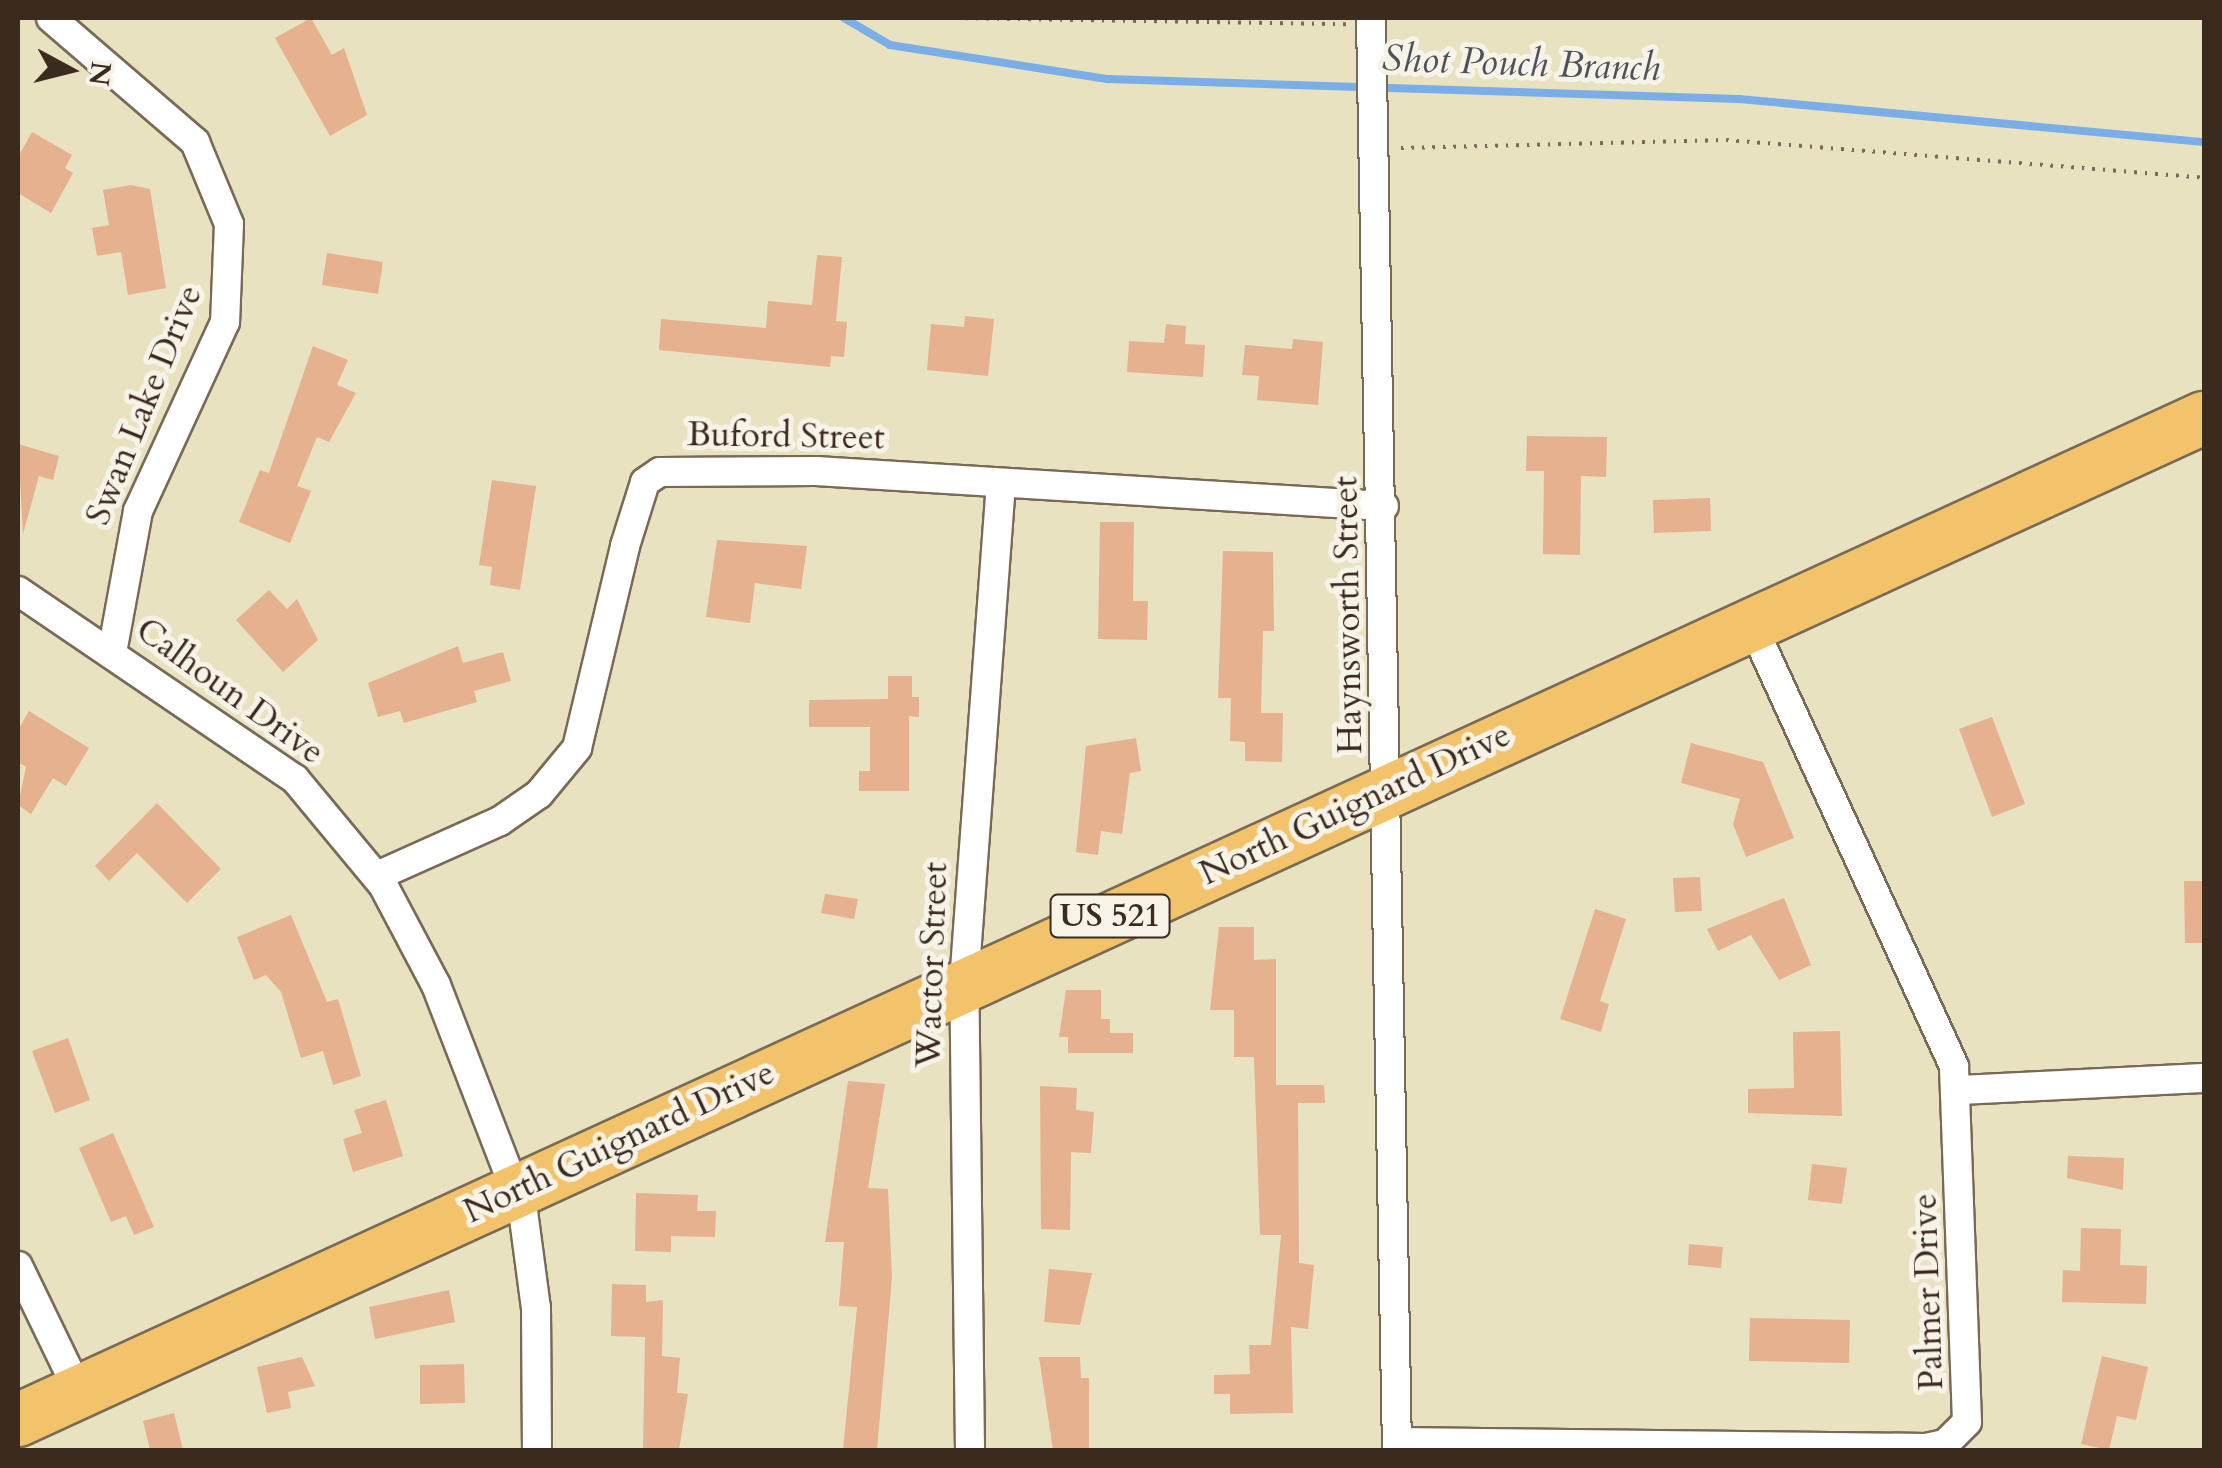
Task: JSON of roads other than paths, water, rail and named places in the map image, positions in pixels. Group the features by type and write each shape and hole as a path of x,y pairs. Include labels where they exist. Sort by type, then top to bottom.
{"highway":[{"name":"North Guignard Drive","path":"18,1420 964,983 2204,418"}],"street":[{"name":"Swan Lake Drive","path":"51,18 195,142 229,224 225,322 138,511 112,652"},
{"name":"Haynsworth Street","path":"1372,27 1384,506 1397,1446"},
{"name":"Buford Street","path":"377,876 500,821 540,794 577,748 630,530 645,482 660,472 1001,483 1384,506"},
{"name":"Wactor Street","path":"970,1450 964,983 1001,483"},
{"name":"Calhoun Drive","path":"18,591 295,779 377,876 436,986 516,1190 534,1269 536,1450"},
{"name":"Palmer Drive","path":"1397,1446 1944,1444 1969,1407 1959,1090 1752,624"},
{"path":"1959,1090 2204,1078"},
{"path":"18,1266 79,1392"}],"waterway":[{"name":"Shot Pouch Branch","path":"844,18 890,45 1108,79 1739,99 2204,142"}]}
